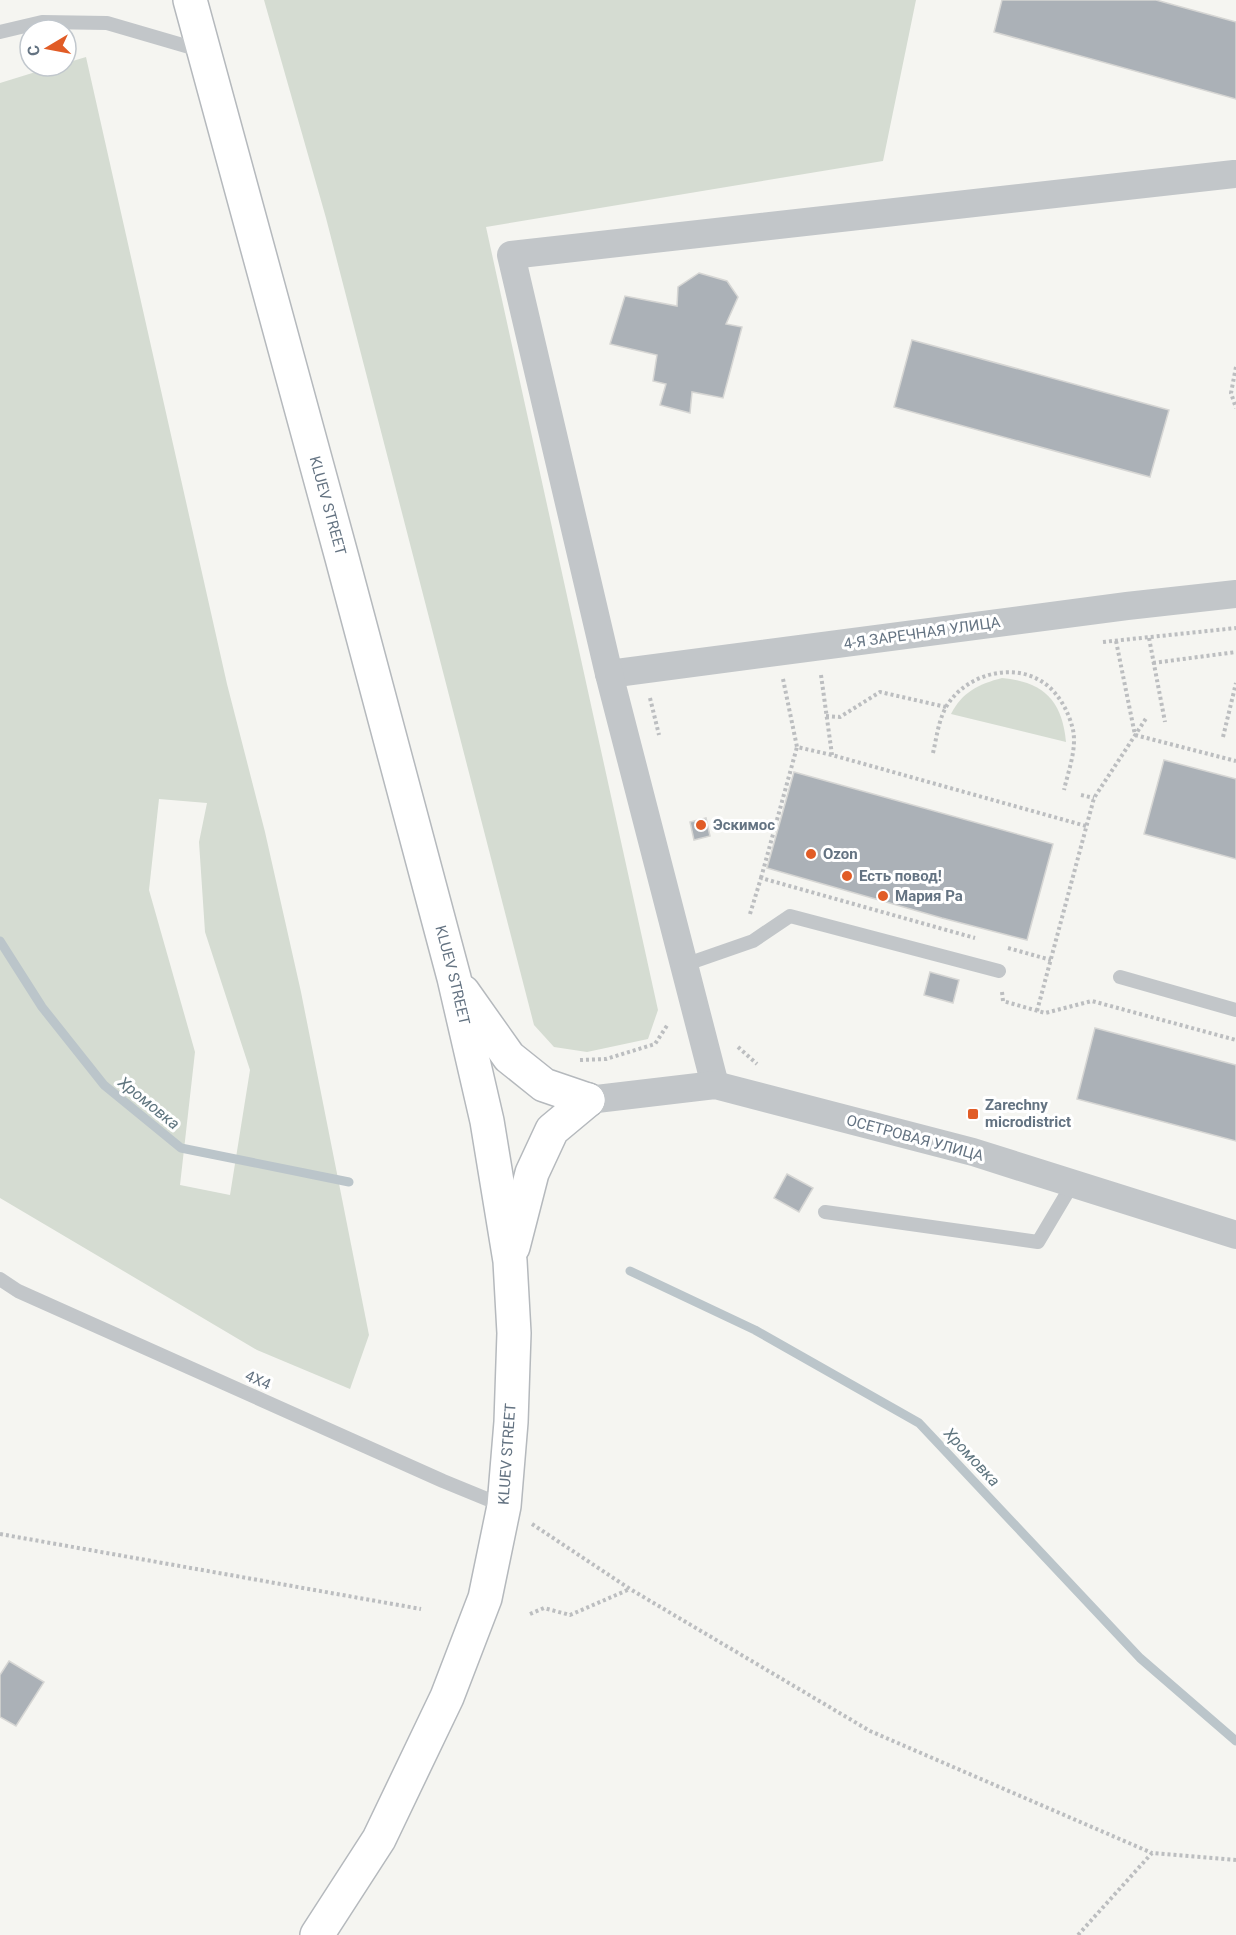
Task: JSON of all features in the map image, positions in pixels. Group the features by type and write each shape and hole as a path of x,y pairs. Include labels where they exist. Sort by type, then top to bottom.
{"main road":[{"name":"KLUEV STREET","path":"190,0 454,978 487,1121 510,1261 513,1333 511,1422 504,1506 485,1598 447,1697 379,1839 317,1935"},
{"path":"454,978 509,1058 544,1085 588,1100"},
{"path":"510,1261 532,1173 552,1130 588,1100"}],"street":[{"path":"715,1085 609,674 511,255 1234,174"},
{"name":"4-Я ЗАРЕЧНАЯ УЛИЦА","path":"609,674 1115,607 1236,594"},
{"name":"ОСЕТРОВАЯ УЛИЦА","path":"588,1100 715,1085 973,1152 1236,1235"}],"lane":[{"path":"0,32 42,22 107,23 203,51"},
{"path":"684,965 753,941 790,916 999,971"},
{"path":"1120,977 1236,1010"},
{"path":"825,1212 1038,1242 1073,1183"},
{"name":"4X4","path":"0,1279 29,1296 504,1506"}],"path":[{"path":"1236,367 1232,393 1236,408"},
{"path":"1149,638 1165,722"},
{"path":"1116,641 1136,735"},
{"path":"1153,663 1236,652"},
{"path":"643,670 660,740"},
{"path":"820,671 832,755"},
{"path":"933,753 941,718 949,702 963,687 981,677 1001,672 1022,674 1041,681 1056,694 1067,711 1074,733 1072,755 1064,790"},
{"path":"761,878 797,747 783,676"},
{"path":"1223,737 1236,683"},
{"path":"826,716 840,717 880,692 946,707"},
{"path":"1037,1011 1094,798 1147,717"},
{"path":"1136,735 1236,760"},
{"path":"797,747 1086,826"},
{"path":"1081,795 1094,798"},
{"path":"1006,947 999,971 1003,1001 1045,1013 1092,1001 1236,1040"},
{"path":"580,1060 606,1059 655,1044 670,1021"},
{"path":"735,1045 758,1065"},
{"path":"504,1506 630,1589 870,1731 1152,1853 1236,1860"},
{"path":"0,1534 421,1609"},
{"path":"530,1614 544,1608 570,1615 630,1589"},
{"path":"1078,1935 1152,1853"}],"shaded area":[{"path":"264,0 916,0 883,161 486,227 658,1010 648,1039 587,1052 554,1047 534,1025 326,218"},
{"path":"86,57 227,684 265,832 301,992 369,1335 350,1389 257,1350 0,1198 0,83 18,77 78,78 78,59","holes":["159,799 207,803 199,842 205,932 250,1070 230,1195 180,1185 195,1052 149,890"]},
{"path":"1002,678 1029,684 1048,696 1060,715 1066,742 951,714 960,700 972,690"}],"building":[{"path":"1002,0 1156,0 1236,22 1236,99 994,32"},
{"path":"699,273 727,281 738,297 726,324 742,327 723,398 692,392 690,413 660,405 666,384 653,381 657,355 610,344 625,296 677,306 678,287"},
{"path":"912,340 1169,410 1150,477 894,407"},
{"path":"1164,760 1236,779 1236,859 1144,834"},
{"path":"794,772 1053,844 1027,940 767,868"},
{"path":"706,818 710,836 694,840 690,822"},
{"path":"930,972 959,980 953,1003 924,995"},
{"path":"1095,1028 1236,1065 1236,1141 1077,1099"},
{"path":"787,1174 813,1188 799,1212 774,1198"},
{"path":"9,1661 44,1682 16,1726 0,1717 0,1675"}],"waterway":[{"name":"Хромовка","path":"0,941 42,1007 104,1085 181,1148 349,1182"},
{"name":"Хромовка","path":"630,1271 755,1330 919,1423 1140,1658 1236,1741"}],"place":[{"name":"Эскимос","path":"701,825"},
{"name":"Ozon","path":"811,854"},
{"name":"Есть повод!","path":"847,876"},
{"name":"Мария Ра","path":"883,896"},
{"name":"Zarechny microdistrict","path":"973,1114"}]}
